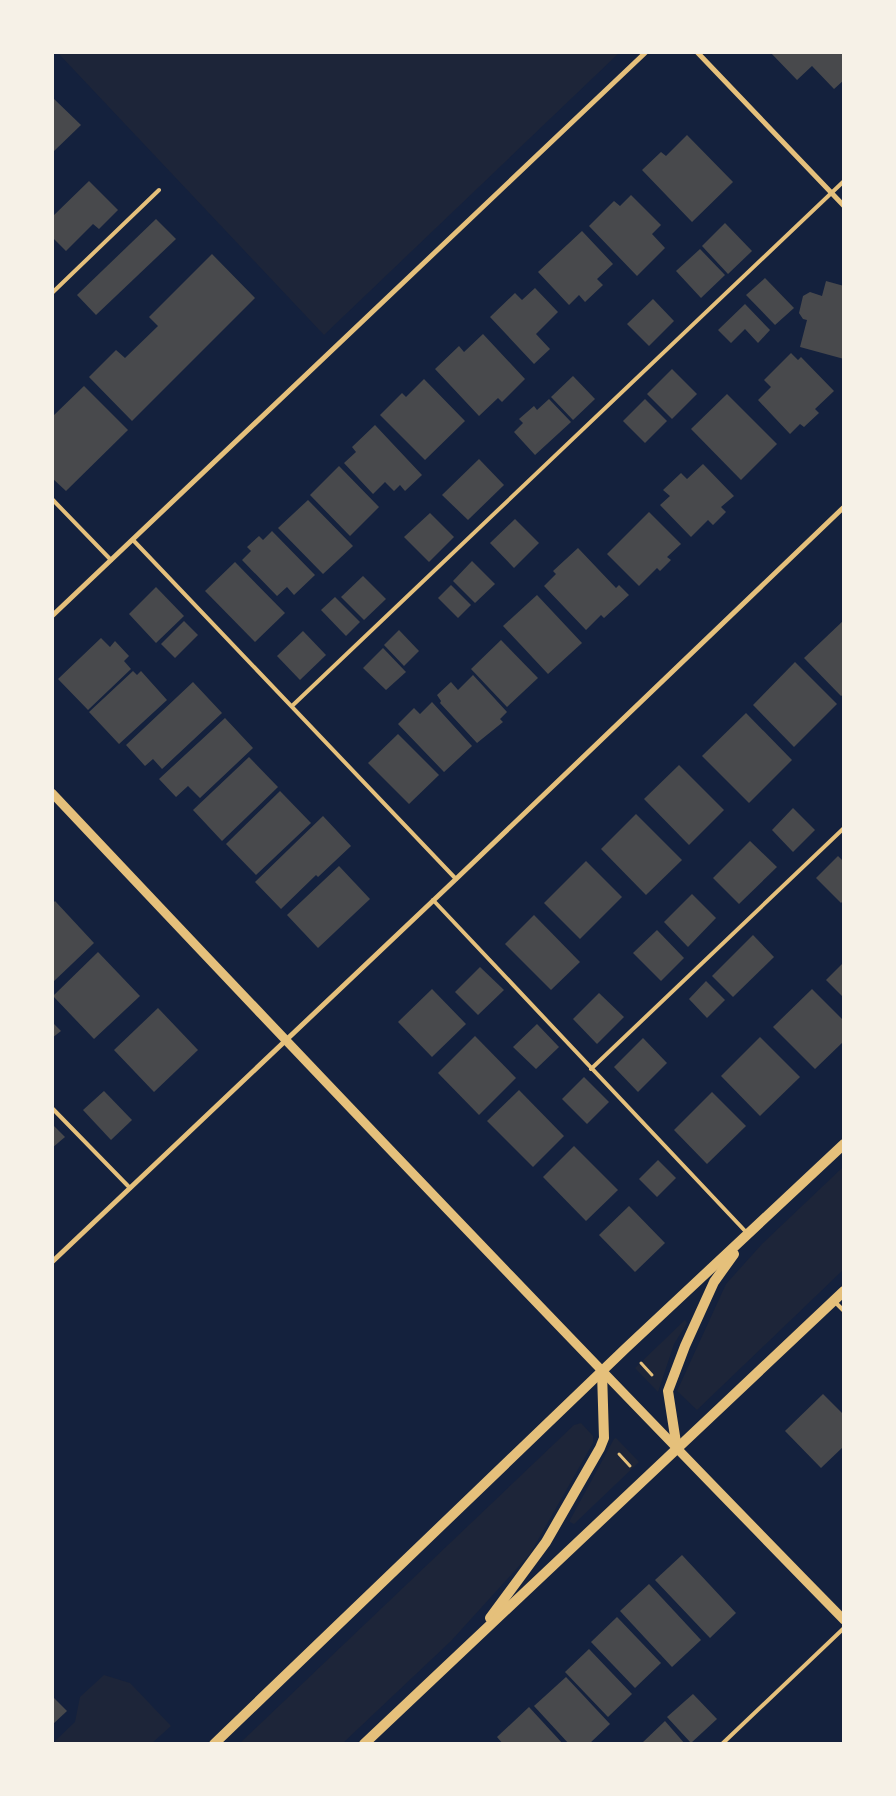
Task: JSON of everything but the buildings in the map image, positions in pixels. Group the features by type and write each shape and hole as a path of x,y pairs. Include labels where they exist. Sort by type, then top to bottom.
{"main road":[{"path":"214,1744 602,1372 844,1144"},
{"path":"677,1449 668,1391 672,1378 714,1282 748,1235"},
{"path":"364,1744 474,1638 844,1291"},
{"path":"474,1638 546,1542 600,1448 604,1438 602,1372"}],"street":[{"path":"52,616 646,52"},
{"path":"697,52 844,206"},
{"path":"52,1262 456,879 844,506"},
{"path":"52,793 602,1372 844,1620"}],"lane":[{"path":"292,706 844,181"},
{"path":"52,294 159,190"},
{"path":"52,499 111,560"},
{"path":"133,540 456,879"},
{"path":"591,1069 844,828"},
{"path":"433,900 748,1235"},
{"path":"52,1108 130,1188"},
{"path":"834,1300 844,1311"},
{"path":"722,1744 844,1628"}],"shaded area":[{"path":"58,53 619,53 324,335"},
{"path":"843,1167 843,1270 697,1410 677,1391 726,1284 762,1244"},
{"path":"685,1320 687,1323 674,1344 658,1392 635,1368"},
{"path":"581,1423 593,1436 593,1443 530,1554 451,1641 343,1743 240,1743 574,1425"},
{"path":"616,1438 639,1462 574,1524 570,1522 614,1439"},
{"path":"104,1675 130,1683 171,1726 152,1743 53,1743 75,1722 80,1697"}]}
